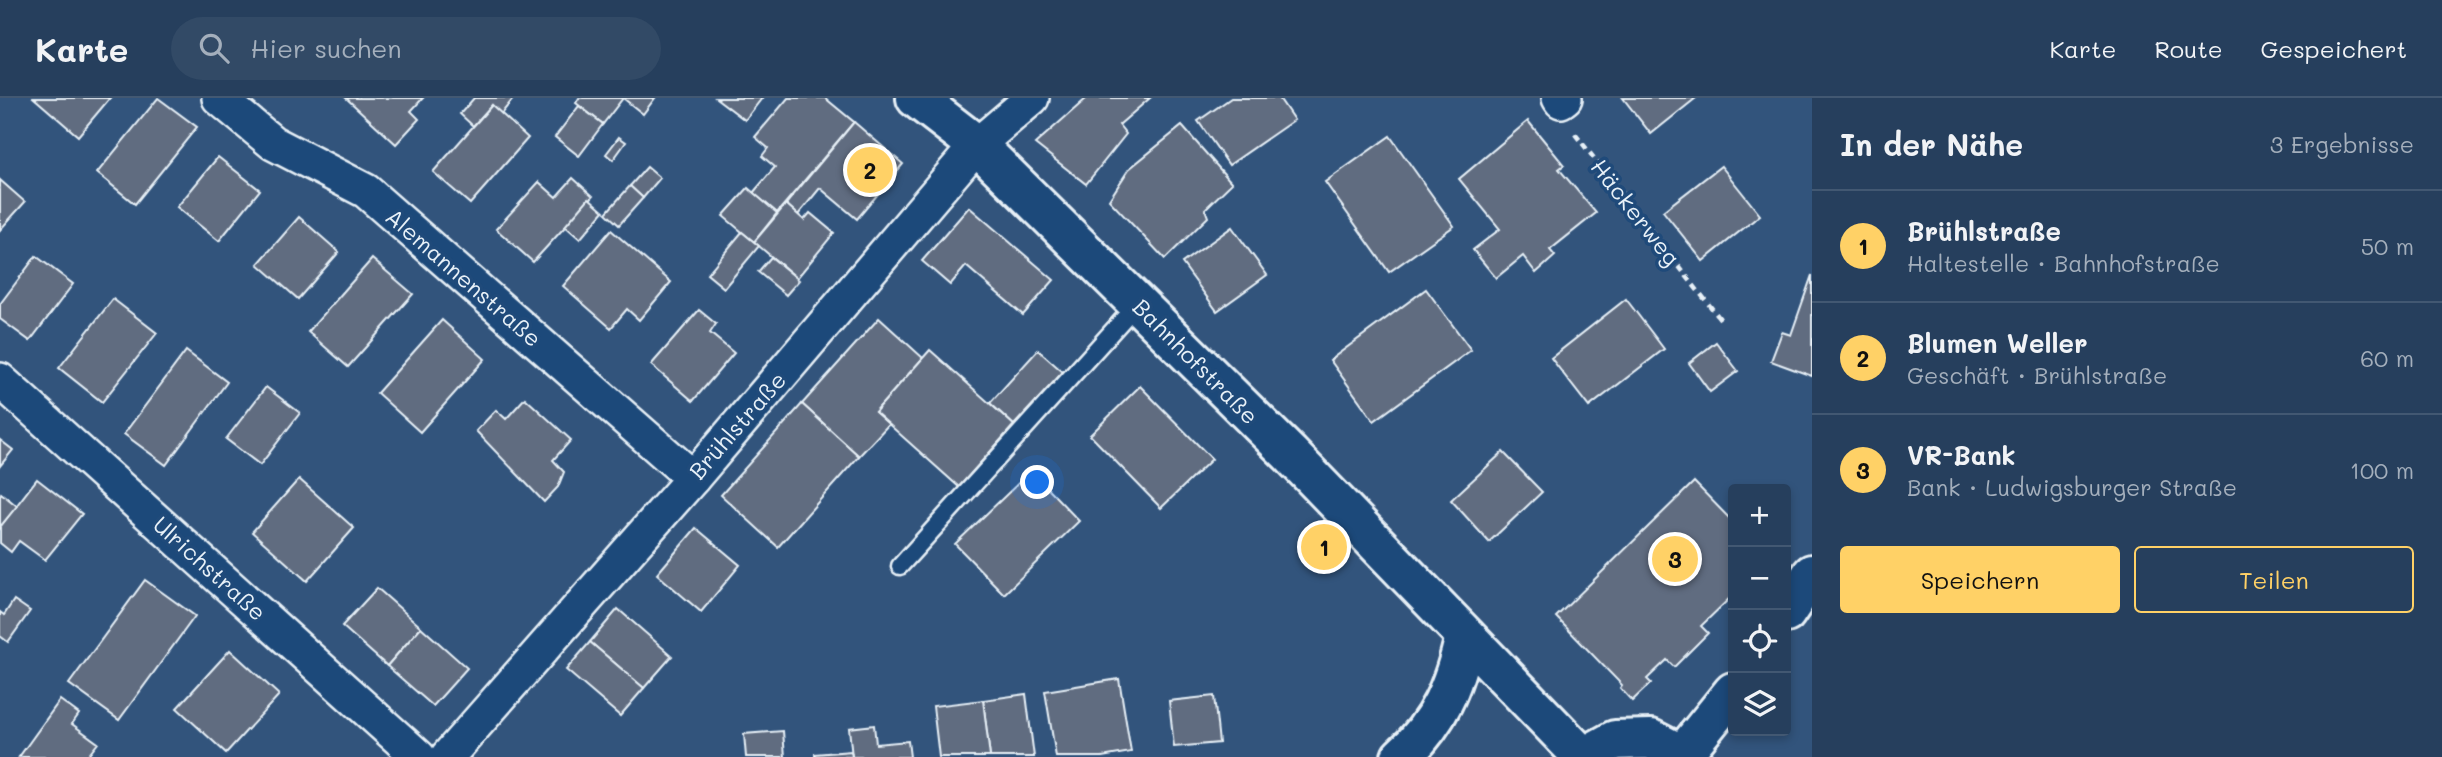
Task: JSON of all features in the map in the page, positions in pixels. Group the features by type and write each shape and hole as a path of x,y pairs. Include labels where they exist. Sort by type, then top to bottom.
{"street":[{"name":"Alemannenstraße","path":"219,98 273,143 366,191 693,478"},
{"name":"Bahnhofstraße","path":"916,98 977,145 1290,454 1583,757"},
{"name":"Brühlstraße","path":"446,757 693,478 977,145 1031,98"},
{"name":"Ulrichstraße","path":"0,380 419,757"},
{"path":"1788,610 1812,574"},
{"path":"1401,757 1437,718 1455,678 1465,636"},
{"path":"1583,757 1615,740 1651,739 1685,756 1728,699"}],"lane":[{"path":"900,566 1137,304"}],"path":[{"name":"Häckerweg","path":"1562,99 1574,134 1721,320"}],"building":[{"path":"34,98 110,98 78,136"},
{"path":"158,98 197,127 135,204 97,173"},
{"path":"346,98 423,98 411,111 419,119 396,144"},
{"path":"474,98 514,98 501,114 492,105 473,126 460,114"},
{"path":"579,98 623,98 603,124 576,103"},
{"path":"623,98 655,98 643,114"},
{"path":"716,98 762,98 745,120"},
{"path":"788,98 825,98 854,122 777,213 753,193 775,167 762,156 768,148 755,137"},
{"path":"1087,98 1150,98 1119,125 1126,134 1086,184 1035,144"},
{"path":"1231,98 1279,98 1294,120 1229,165 1198,121"},
{"path":"1623,98 1696,98 1651,134"},
{"path":"492,105 528,138 470,204 433,172"},
{"path":"579,106 603,124 579,156 555,137"},
{"path":"1528,121 1564,165 1559,169 1596,213 1550,250 1555,256 1536,273 1523,256 1496,278 1473,250 1500,229 1459,179"},
{"path":"854,122 903,164 857,219 820,188 798,215 786,204"},
{"path":"1182,126 1232,183 1205,209 1208,217 1165,259 1109,200 1129,169"},
{"path":"1390,136 1454,226 1389,272 1325,182"},
{"path":"619,137 626,142 613,160 606,154"},
{"path":"218,157 260,190 219,241 177,207"},
{"path":"1721,166 1760,215 1703,261 1663,211"},
{"path":"647,167 660,178 643,198 630,186"},
{"path":"573,178 593,196 533,262 496,229 539,182 556,197"},
{"path":"0,180 25,202 0,230"},
{"path":"630,186 643,198 619,225 606,213"},
{"path":"748,188 777,213 754,242 723,216"},
{"path":"589,198 604,211 580,239 565,226"},
{"path":"786,204 804,220 810,213 834,233 797,278 754,242"},
{"path":"969,207 1054,280 1023,315 966,266 950,285 922,261"},
{"path":"299,217 339,252 298,299 258,264"},
{"path":"1232,227 1267,275 1217,311 1182,263"},
{"path":"611,230 671,282 639,320 627,309 611,328 563,286"},
{"path":"742,232 759,246 724,288 707,274"},
{"path":"36,256 73,284 30,341 0,319 0,304"},
{"path":"771,257 799,280 786,295 758,272"},
{"path":"372,259 413,294 348,367 308,332"},
{"path":"1812,275 1812,376 1771,361 1782,332 1791,335"},
{"path":"1426,289 1471,350 1374,421 1330,360"},
{"path":"113,299 157,333 102,402 59,368"},
{"path":"1626,299 1664,349 1589,407 1551,358"},
{"path":"699,310 716,324 710,333 734,353 693,401 651,365"},
{"path":"879,318 923,358 875,412 889,424 859,456 802,404"},
{"path":"442,320 485,359 420,432 377,393"},
{"path":"1716,342 1738,371 1710,392 1689,363"},
{"path":"930,350 1014,425 959,487 875,412"},
{"path":"1038,350 1063,372 1014,425 990,403"},
{"path":"186,351 227,382 166,465 124,434"},
{"path":"1140,386 1212,459 1161,508 1090,435"},
{"path":"266,387 300,413 260,465 226,439"},
{"path":"525,398 571,440 553,460 564,472 558,487 544,502 476,431 496,410 506,419"},
{"path":"802,404 859,456 778,547 721,495"},
{"path":"0,440 13,450 0,466"},
{"path":"1503,452 1542,492 1489,542 1451,500"},
{"path":"1031,471 1079,521 1004,594 955,544"},
{"path":"37,479 82,514 45,560 19,541 11,552 0,543 0,527"},
{"path":"299,479 354,528 307,581 252,532"},
{"path":"1694,482 1728,517 1728,600 1701,626 1708,633 1674,667 1667,660 1647,679 1651,683 1632,701 1620,688 1622,685 1556,617"},
{"path":"1,493 17,506 0,527 0,495"},
{"path":"696,528 740,565 701,612 657,574"},
{"path":"145,580 195,616 119,720 69,684"},
{"path":"377,588 421,627 387,666 342,626"},
{"path":"14,600 30,611 8,642 0,636 0,612 4,615"},
{"path":"618,609 672,656 644,688 590,642"},
{"path":"421,627 467,668 433,706 387,666"},
{"path":"590,642 644,688 620,716 566,670"},
{"path":"230,650 279,695 226,753 177,708"},
{"path":"1119,679 1131,752 1102,757 1056,757 1045,691"},
{"path":"1026,694 1034,757 990,757 983,700"},
{"path":"1214,696 1219,743 1174,747 1169,701"},
{"path":"60,700 79,714 72,724 98,743 87,757 19,757"},
{"path":"983,700 990,757 939,757 933,706"},
{"path":"874,725 876,744 908,741 910,757 852,757 849,728"},
{"path":"783,731 785,757 746,757 744,734"},
{"path":"851,751 852,757 815,757 815,754"}],"place":[{"name":"Blumen Weller","path":"870,170"},
{"name":"Brühlstraße","path":"1324,547"},
{"name":"VR-Bank","path":"1675,559"}]}
